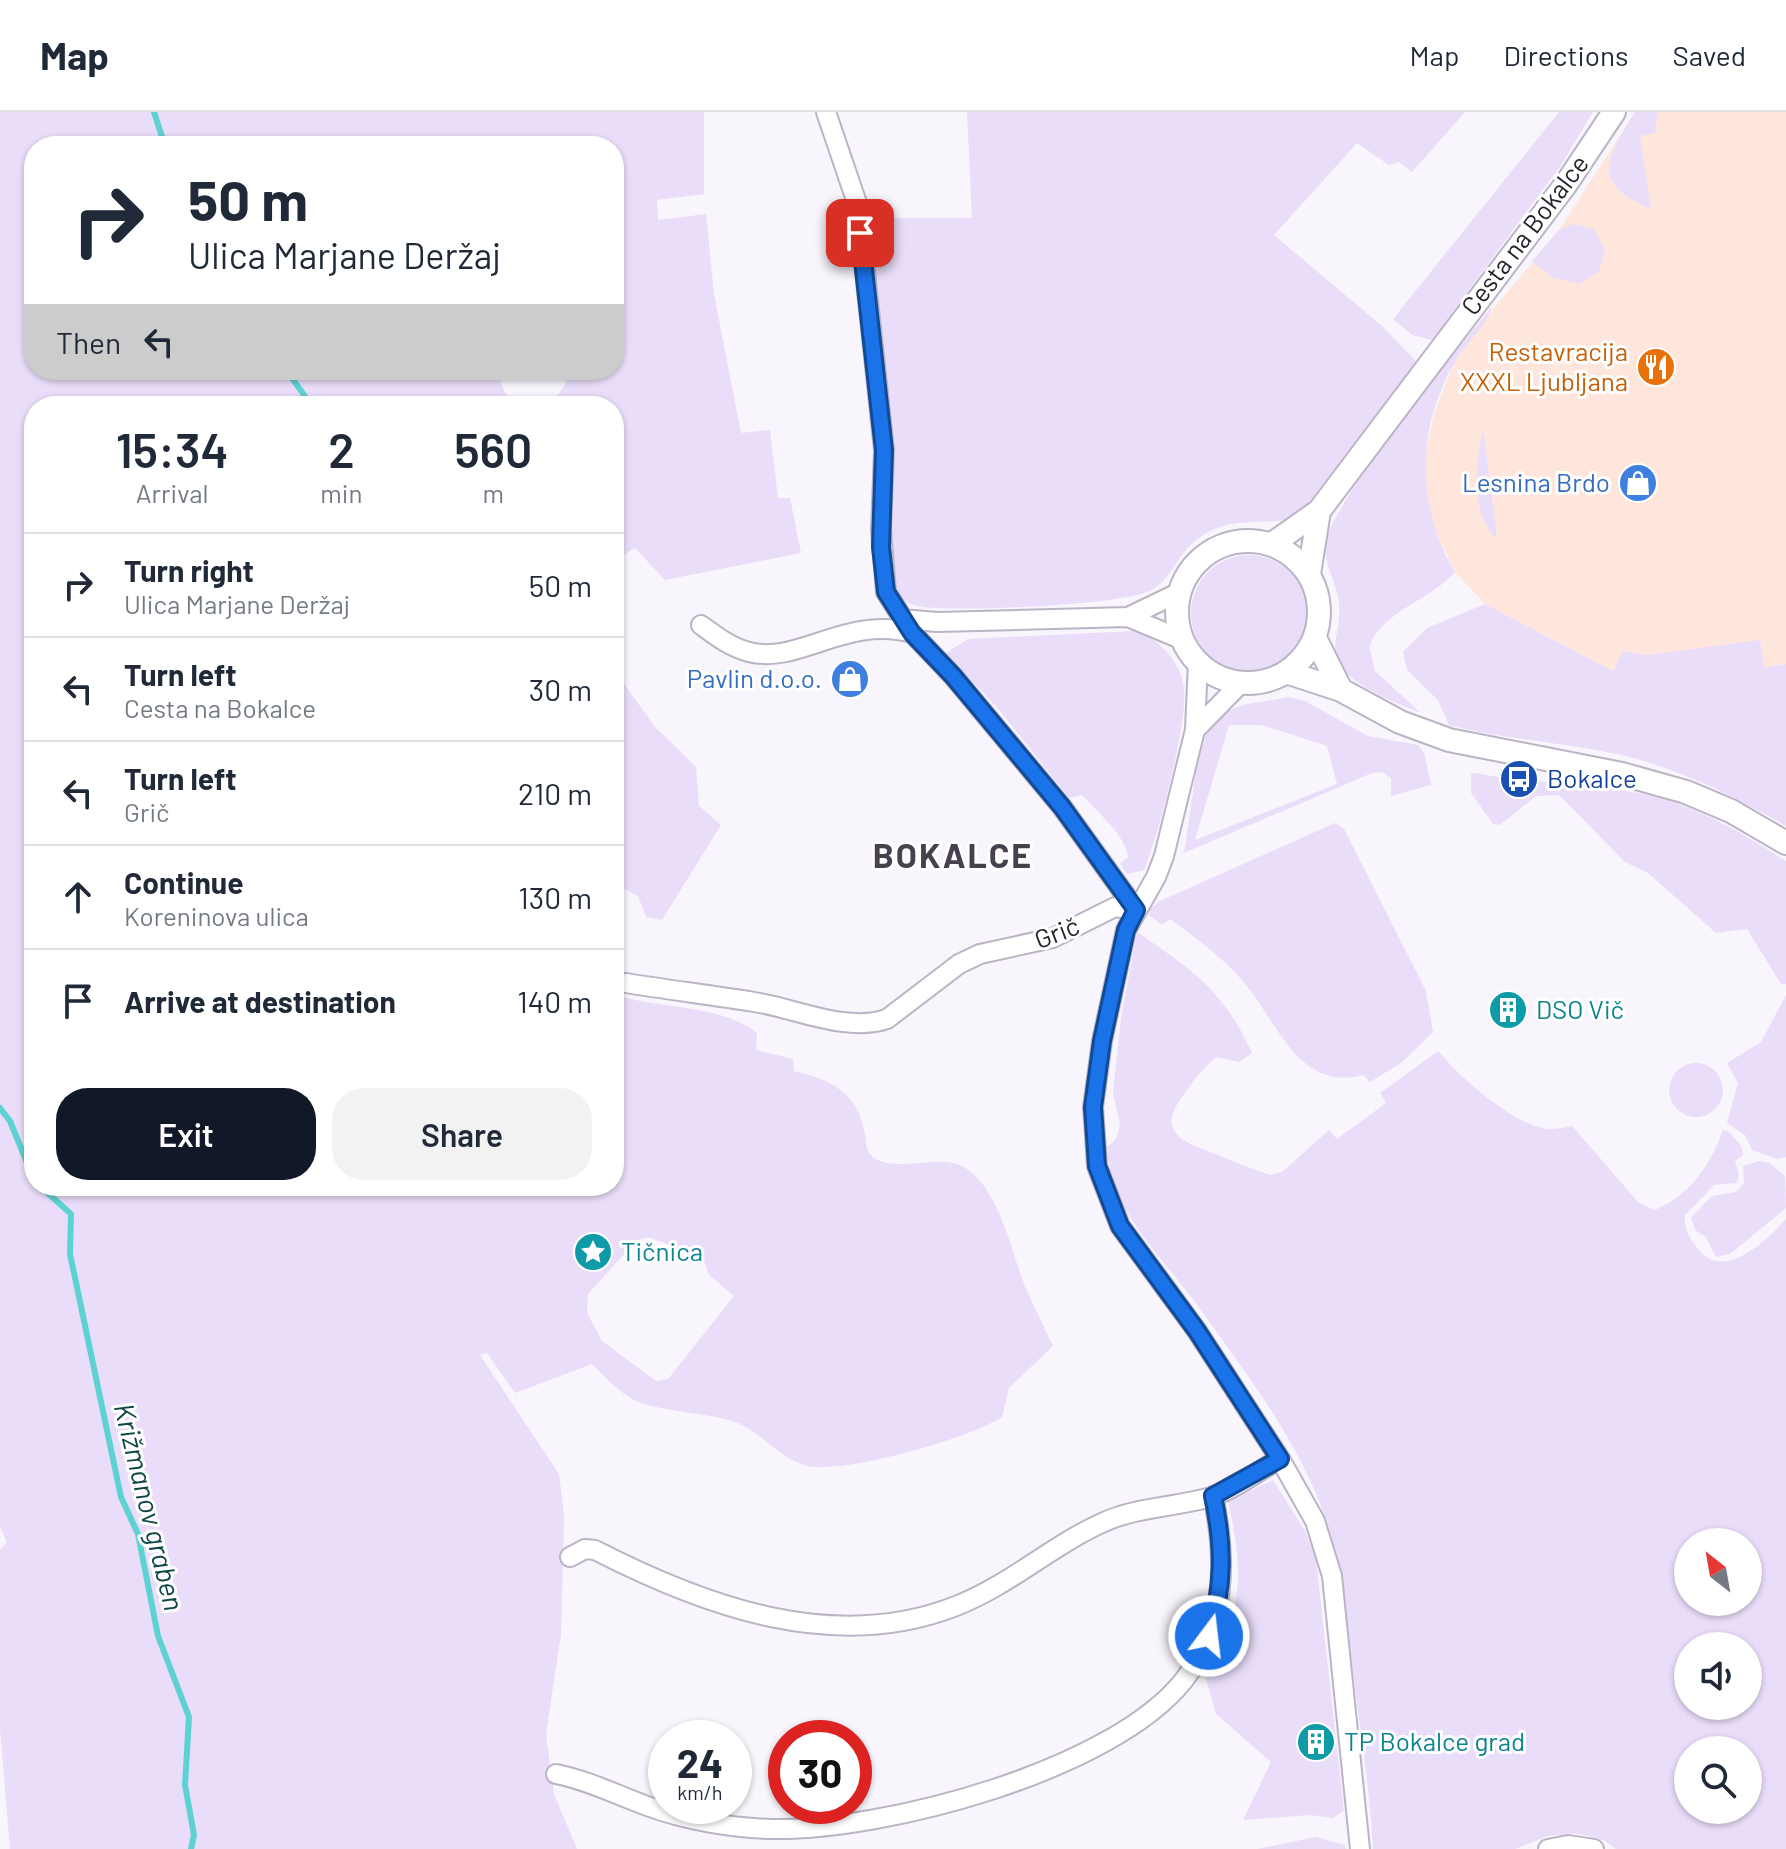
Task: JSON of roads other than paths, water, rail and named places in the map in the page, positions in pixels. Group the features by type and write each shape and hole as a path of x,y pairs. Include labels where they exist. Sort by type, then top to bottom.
{"street":[{"path":"826,112 858,206 884,450 881,564 886,592 906,626 953,676 1062,807 1136,910"},
{"name":"Cesta na Bokalce","path":"1272,544 1319,511 1566,184 1614,112"},
{"name":"Cesta na Bokalce","path":"1315,638 1319,600 1309,574 1319,511"},
{"path":"1309,574 1293,556 1272,544 1244,541 1216,548 1194,566 1180,592 1177,616 1183,640 1198,662 1222,678 1241,683 1268,680 1286,672 1306,654 1315,638"},
{"path":"701,625 728,644 771,654 849,631 937,622 1128,617 1180,592"},
{"path":"1128,617 1183,640"},
{"path":"1315,638 1341,690"},
{"path":"1198,662 1195,730 1164,856 1156,877 1126,930 1102,1041 1093,1107 1097,1166 1120,1226 1197,1331 1280,1459 1315,1521 1332,1576 1360,1849"},
{"path":"1286,672 1341,690 1400,722 1449,740 1622,774 1686,792 1731,811 1786,843"},
{"path":"1195,730 1241,683"},
{"name":"Grič","path":"626,983 755,1002 828,1018 877,1022 887,1019 959,964 980,954 1053,938 1115,907 1136,910"},
{"path":"570,1557 585,1549 595,1550 671,1586 742,1612 791,1621 857,1625 955,1607 1008,1580 1107,1520 1213,1496 1280,1459"},
{"path":"556,1774 697,1820 770,1829 831,1826 898,1816 974,1794 1066,1760 1151,1711 1184,1680 1199,1657 1209,1636 1222,1587 1223,1546 1213,1496"},
{"path":"1548,1849 1568,1845 1594,1849"}],"waterway":[{"path":"154,112 162,136"},
{"path":"293,380 305,396"},
{"name":"Križmanov graben","path":"0,1108 10,1121 24,1155"},
{"name":"Križmanov graben","path":"51,1196 71,1214 70,1254 121,1497 138,1534 158,1636 189,1717 185,1785 194,1835 191,1849"}],"place":[{"name":"Restavracija XXXL Ljubljana","path":"1656,367"},
{"name":"Lesnina Brdo","path":"1638,483"},
{"name":"Pavlin d.o.o.","path":"850,679"},
{"name":"Bokalce","path":"1519,779"},
{"name":"DSO Vič","path":"1508,1010"},
{"name":"Tičnica","path":"593,1252"},
{"name":"TP Bokalce grad","path":"1316,1742"}],"district":[{"name":"BOKALCE","path":"953,856"}]}
